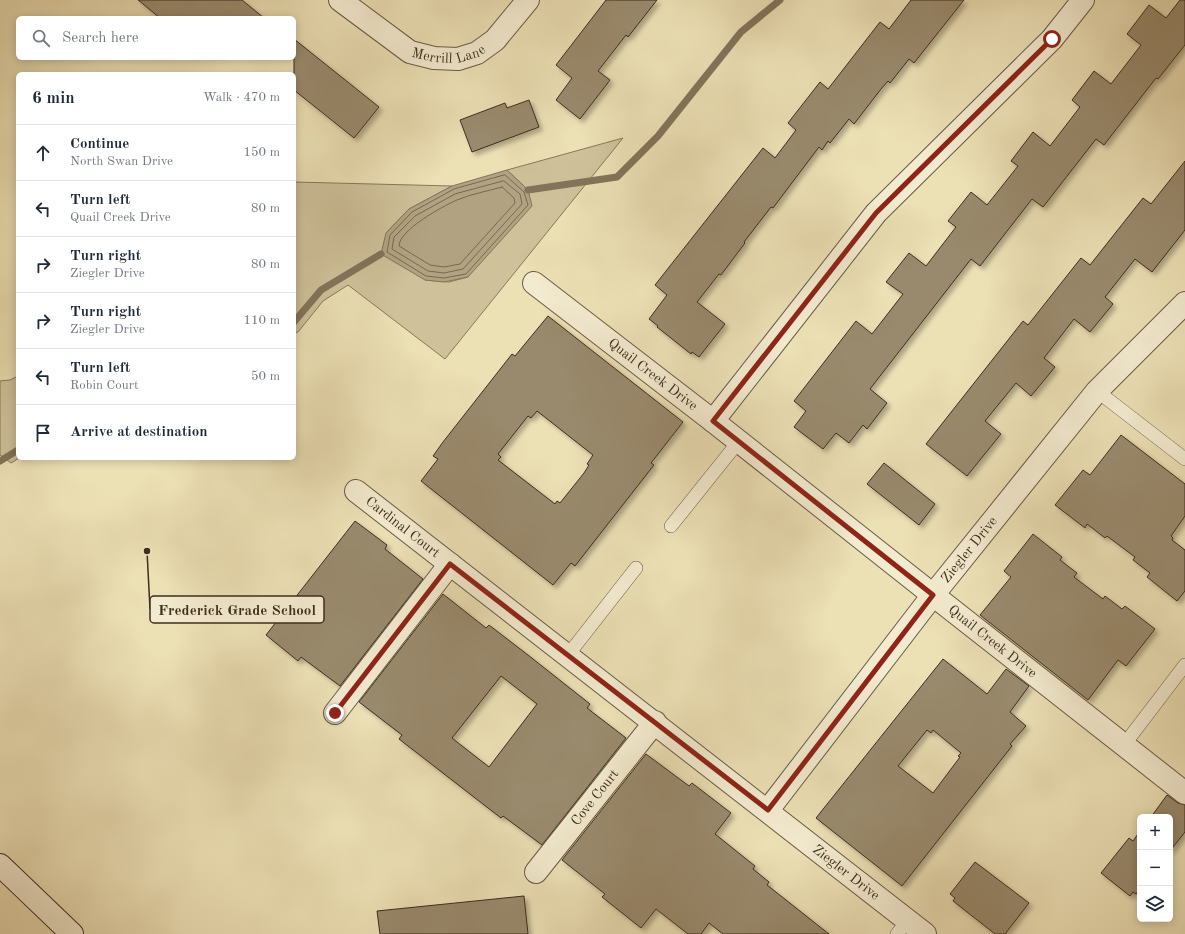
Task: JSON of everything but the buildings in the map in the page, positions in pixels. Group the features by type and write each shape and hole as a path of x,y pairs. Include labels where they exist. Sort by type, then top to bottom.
{"street":[{"name":"Merrill Lane","path":"340,0 410,52 434,58 458,59 477,53 495,40 528,0"},
{"path":"713,421 876,213 1052,39 1083,0"},
{"name":"Quail Creek Drive","path":"534,283 739,441 1185,793"},
{"name":"Ziegler Drive","path":"768,810 933,595 1097,391 1185,302"},
{"name":"Cardinal Court","path":"356,491 450,564"},
{"path":"335,713 450,564"},
{"name":"Ziegler Drive","path":"450,564 768,810 902,927 925,934"},
{"name":"Cove Court","path":"536,872 654,722"},
{"path":"0,865 72,934"}],"lane":[{"path":"1097,391 1185,459"},
{"path":"671,526 739,441"},
{"path":"568,655 636,568"},
{"path":"1124,745 1185,665"}],"shaded area":[{"path":"623,138 445,359 348,285 323,301 296,332 296,182 452,186 409,209 386,233 425,280 449,282 468,277 528,190 507,170"},
{"path":"16,377 16,460 11,463 0,455 0,381 10,380"}],"water":[{"path":"507,170 528,190 532,206 468,277 444,282 425,280 381,254 386,233 409,209 452,186"}],"waterway":[{"path":"528,190 617,177 658,136 741,32 780,0"},
{"path":"296,320 321,290 381,254"},
{"path":"0,461 16,451"}],"place":[{"name":"Frederick Grade School","path":"147,551"}],"route":[{"path":"335,713 450,564 768,810 933,595 713,421 876,213 1052,39"}]}
